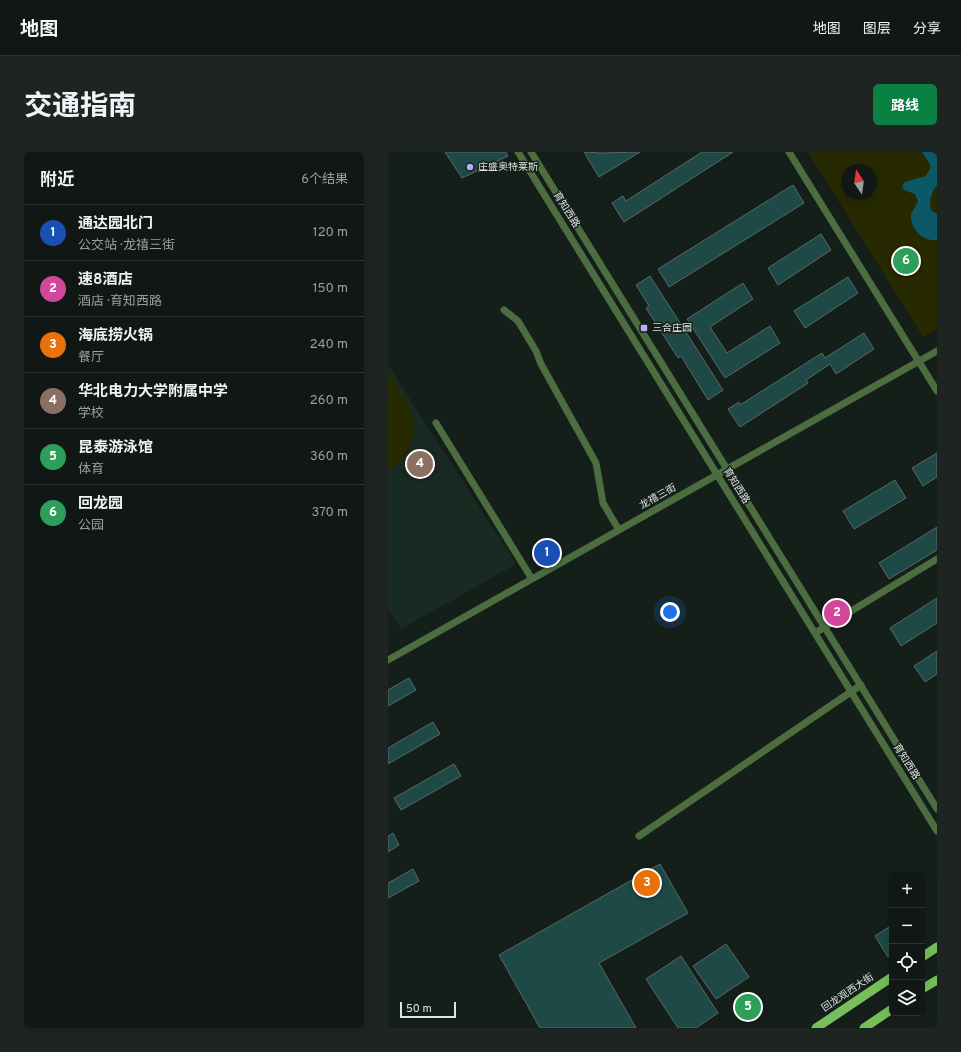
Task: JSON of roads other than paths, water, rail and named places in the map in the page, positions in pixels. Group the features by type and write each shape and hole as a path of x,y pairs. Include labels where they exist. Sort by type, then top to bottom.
{"main road":[{"path":"925,955 937,947"},
{"name":"回龙观西大街","path":"816,1028 889,979"},
{"path":"925,988 937,980"},
{"path":"864,1028 889,1011"}],"street":[{"name":"育知西路","path":"518,152 937,831"},
{"name":"育知西路","path":"531,152 937,808"},
{"path":"789,152 937,391"},
{"path":"504,310 518,321 536,351 541,364 596,463 602,503 619,530"},
{"name":"龙禧三街","path":"388,660 937,352"},
{"path":"436,423 532,579"},
{"path":"815,633 937,559"},
{"path":"639,836 861,686"}],"water":[{"path":"922,152 937,152 937,185 930,200 931,210 937,214 937,240 923,237 913,226 911,216 918,201 915,194 904,190 902,186 905,182 926,176 931,166"}],"place":[{"name":"庄盛奥特莱斯","path":"470,167"},
{"name":"回龙园","path":"906,261"},
{"name":"三合庄园","path":"644,328"},
{"name":"华北电力大学附属中学","path":"420,464"},
{"name":"通达园北门","path":"547,553"},
{"name":"速8酒店","path":"837,613"},
{"name":"海底捞火锅","path":"647,883"},
{"name":"昆泰游泳馆","path":"748,1007"}]}
